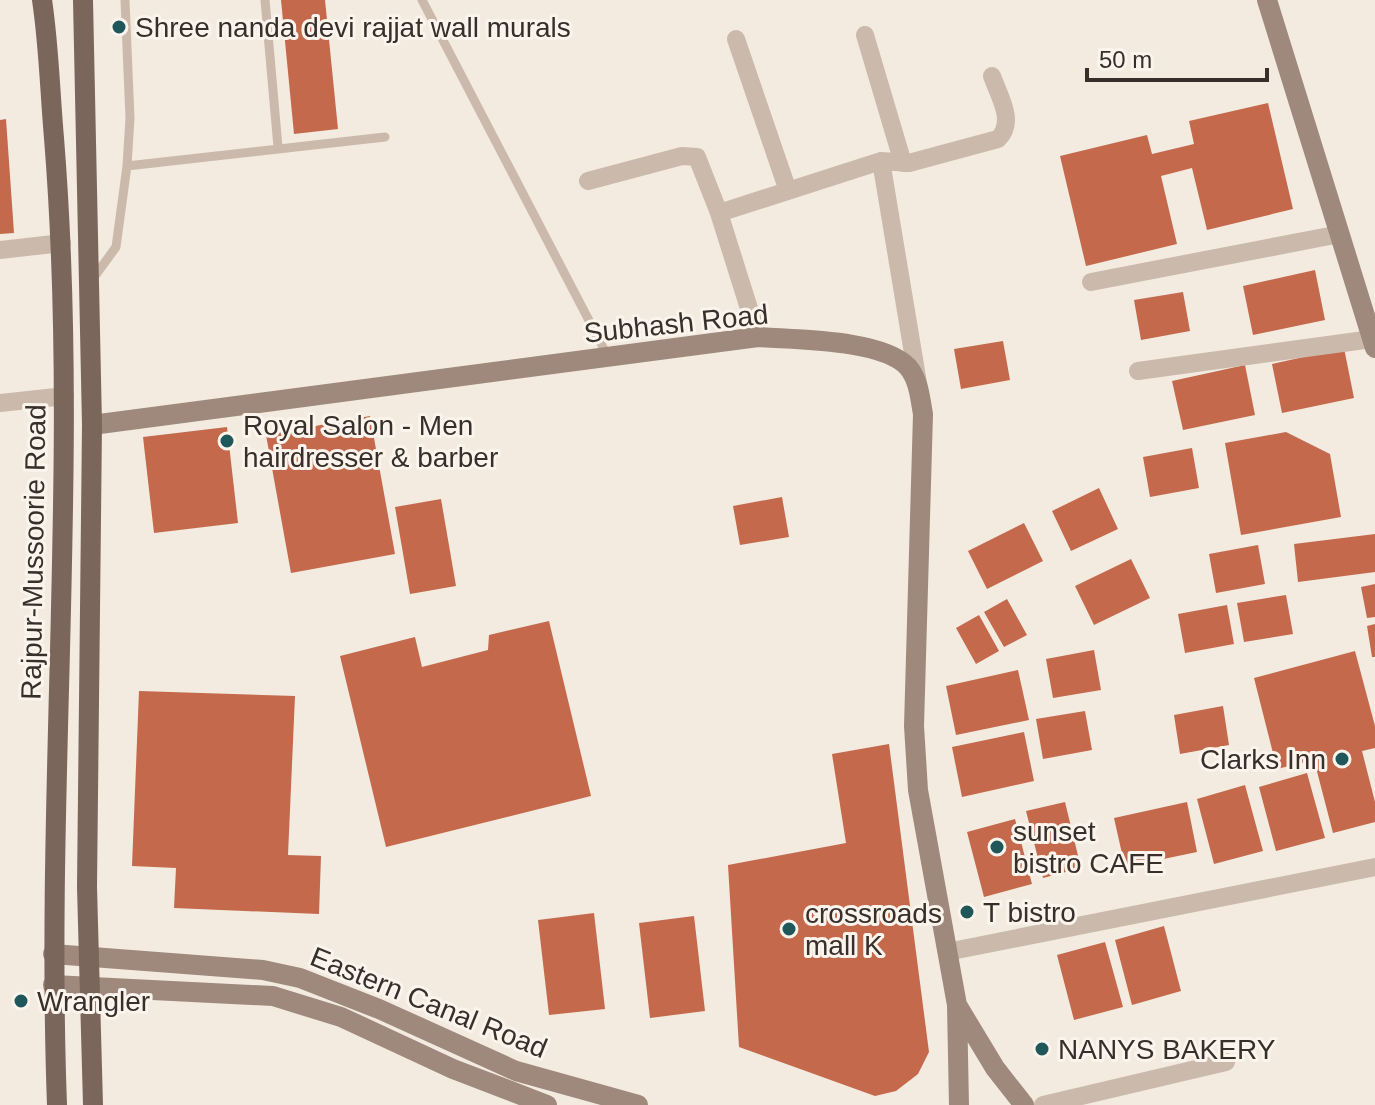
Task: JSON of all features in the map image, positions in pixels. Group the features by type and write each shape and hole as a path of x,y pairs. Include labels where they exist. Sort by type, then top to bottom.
{"main road":[{"name":"Rajpur-Mussoorie Road","path":"83,0 92,425 87,956 93,1105"},
{"name":"Rajpur-Mussoorie Road","path":"41,2 62,243 65,396 53,954 57,1105"}],"street":[{"path":"1138,371 1374,343 1267,0"},
{"path":"865,35 903,163"},
{"path":"736,39 788,191"},
{"path":"719,213 881,161 903,163 998,139 1008,121 992,76"},
{"path":"588,181 689,155 697,157 719,213 758,337"},
{"path":"881,161 920,395"},
{"path":"1091,282 1340,234"},
{"path":"0,250 62,243"},
{"name":"Subhash Road","path":"92,425 758,337 839,344 888,355 909,369 920,395 923,414 914,726 918,790 957,1005 959,1105"},
{"path":"0,403 65,396"},
{"path":"947,952 1375,867"},
{"name":"Eastern Canal Road","path":"53,954 263,970 300,978 367,1004 516,1071 638,1105"},
{"name":"Eastern Canal Road","path":"53,985 273,996 341,1017 453,1069 547,1105"},
{"name":"Subhash Road","path":"957,1005 995,1068 1024,1105"},
{"path":"1043,1105 1226,1062"}],"lane":[{"path":"88,285 116,247 127,166 125,0"},
{"path":"265,0 278,147"},
{"path":"422,0 608,358"},
{"path":"127,166 385,137"}],"building":[{"path":"281,0 325,0 338,129 294,134"},
{"path":"1268,103 1293,209 1207,230 1192,168 1161,176 1177,244 1086,266 1060,156 1147,135 1152,154 1194,144 1189,121"},
{"path":"6,119 14,233 0,234 0,120"},
{"path":"1315,270 1325,320 1253,335 1243,286"},
{"path":"1183,292 1190,331 1141,340 1134,300"},
{"path":"1003,341 1010,380 961,389 954,349"},
{"path":"1344,348 1354,398 1282,413 1272,364"},
{"path":"1245,365 1255,415 1183,430 1172,381"},
{"path":"370,416 395,554 291,573 266,435"},
{"path":"227,427 238,523 154,533 143,437"},
{"path":"1286,432 1330,454 1341,517 1241,535 1225,443"},
{"path":"1192,448 1199,488 1150,497 1143,457"},
{"path":"1099,488 1118,529 1071,551 1052,511"},
{"path":"782,497 789,537 740,545 733,506"},
{"path":"441,499 456,586 410,594 395,507"},
{"path":"1024,523 1043,561 987,589 968,551"},
{"path":"1375,534 1375,572 1298,582 1294,544"},
{"path":"1258,545 1265,584 1216,593 1209,554"},
{"path":"1131,559 1150,598 1094,625 1075,586"},
{"path":"1375,584 1375,617 1367,618 1361,587"},
{"path":"1286,595 1293,634 1244,642 1237,603"},
{"path":"1007,599 1027,635 1004,647 984,612"},
{"path":"1227,605 1234,644 1185,653 1178,614"},
{"path":"979,615 999,651 976,664 956,628"},
{"path":"549,621 591,796 386,847 340,656 415,637 422,667 488,650 489,635"},
{"path":"1375,624 1375,657 1372,657 1367,626"},
{"path":"1094,650 1101,690 1053,698 1046,659"},
{"path":"1355,651 1375,726 1375,748 1362,751 1375,802 1375,822 1333,833 1314,760 1277,769 1254,678"},
{"path":"1018,670 1029,720 956,735 946,686"},
{"path":"139,691 295,696 288,855 321,856 319,914 174,908 176,868 132,866"},
{"path":"1223,706 1229,745 1180,754 1174,715"},
{"path":"1085,711 1092,750 1043,759 1036,719"},
{"path":"1024,732 1034,781 962,797 952,747"},
{"path":"889,744 929,1052 918,1074 896,1091 875,1096 739,1047 728,865 846,843 832,754"},
{"path":"1307,773 1325,838 1276,851 1259,787"},
{"path":"1245,785 1263,851 1214,864 1197,799"},
{"path":"1065,802 1081,868 1043,878 1026,811"},
{"path":"1187,802 1197,852 1125,867 1114,818"},
{"path":"1015,819 1032,884 984,897 967,832"},
{"path":"594,913 605,1009 549,1015 538,920"},
{"path":"694,916 705,1011 650,1018 639,923"},
{"path":"1164,926 1181,991 1132,1005 1115,940"},
{"path":"1105,942 1123,1007 1074,1020 1057,955"}],"place":[{"name":"Shree nanda devi rajjat wall murals","path":"119,27"},
{"name":"Royal Salon - Men hairdresser & barber","path":"227,441"},
{"name":"Clarks Inn","path":"1342,759"},
{"name":"sunset bistro CAFE","path":"997,847"},
{"name":"T bistro","path":"967,912"},
{"name":"crossroads mall K","path":"789,929"},
{"name":"Wrangler","path":"21,1001"},
{"name":"NANYS BAKERY","path":"1042,1049"}]}
